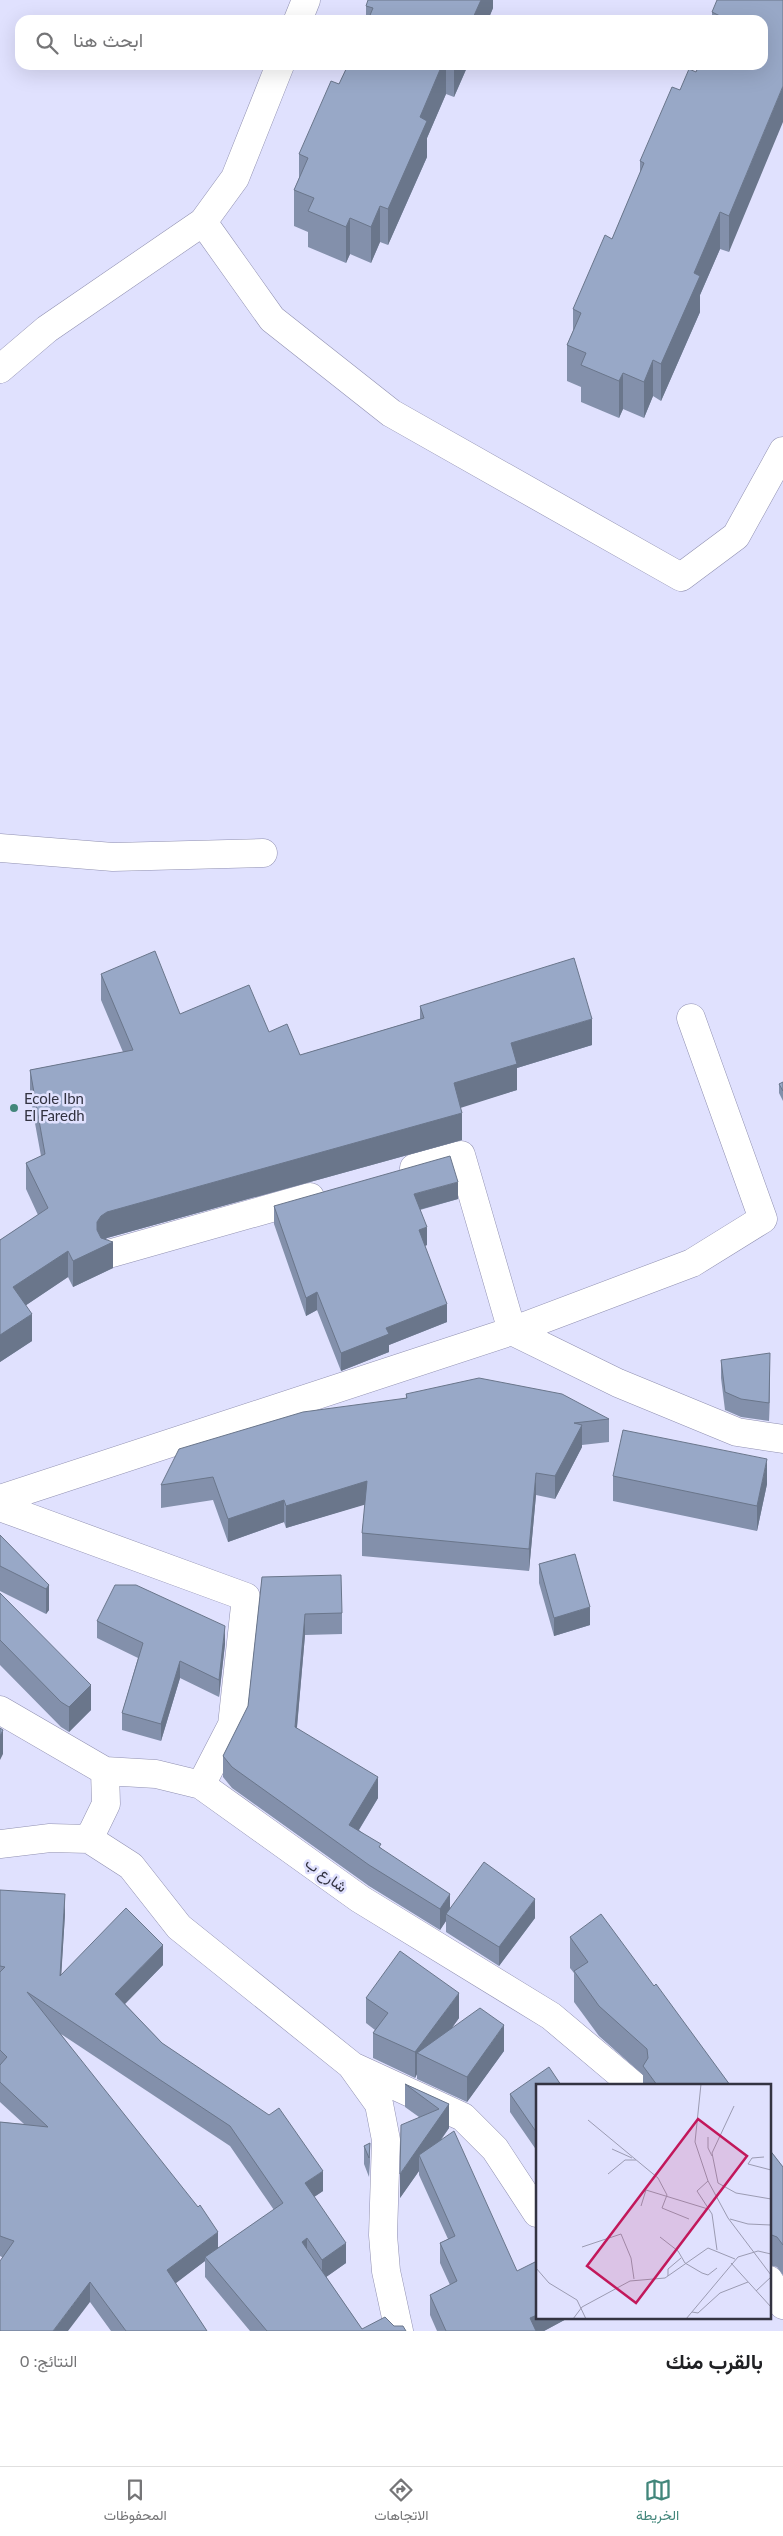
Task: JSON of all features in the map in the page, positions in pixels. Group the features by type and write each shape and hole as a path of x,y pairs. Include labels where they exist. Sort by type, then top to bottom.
{"street":[{"path":"300,15 306,0"},
{"path":"0,369 48,329 204,222 235,178 278,70"},
{"path":"204,222 272,319 391,413 681,577 736,536 783,451"},
{"path":"0,848 114,857 263,853"},
{"path":"0,1500 512,1331 692,1263 763,1220 691,1018"},
{"path":"386,1176 461,1155 512,1331 618,1383 737,1432 783,1440"},
{"path":"112,1253 338,1190"},
{"path":"0,1507 246,1597 232,1725 201,1785"},
{"name":"شارع ب","path":"0,1710 105,1771 156,1774 201,1785 360,1899 551,2016 632,2084"},
{"path":"89,1839 106,1804 105,1771"},
{"path":"0,1844 50,1838 89,1839 131,1866 179,1927 351,2065 463,2117 495,2149 536,2211"},
{"path":"351,2065 379,2104 386,2140 383,2235 386,2272 399,2331"},
{"path":"770,2282 783,2305"}],"building":[{"path":"368,0 481,0 474,15 370,15 373,8 366,6"},
{"path":"717,0 783,0 783,86 729,216 720,212 694,273 700,276 661,364 653,360 644,382 623,373 619,381 581,365 586,353 567,345 581,313 573,309 605,235 612,239 644,163 640,161 672,87 680,90 689,70 696,72 697,70 768,70 768,15 718,15 712,12"},
{"path":"346,70 440,70 420,117 427,121 388,209 380,206 371,227 350,218 346,227 308,211 314,198 294,190 308,158 299,154 331,81 339,84"},
{"path":"155,951 180,1014 249,985 269,1032 287,1024 300,1055 424,1018 420,1006 574,958 592,1019 511,1043 517,1064 454,1083 462,1113 107,1212 97,1222 97,1230 101,1238 113,1242 73,1261 68,1251 13,1287 32,1314 0,1335 0,1240 48,1208 26,1163 45,1154 30,1070 133,1050 101,974"},
{"path":"783,1082 783,1091 779,1084"},
{"path":"450,1156 458,1182 414,1194 427,1227 419,1230 447,1304 386,1328 389,1334 341,1353 317,1292 306,1298 274,1206"},
{"path":"770,1353 769,1403 741,1399 725,1392 721,1360"},
{"path":"479,1378 562,1394 609,1419 574,1423 582,1425 555,1476 536,1473 529,1549 362,1533 367,1481 286,1506 284,1500 228,1519 213,1477 161,1485 179,1449 303,1412 407,1398 406,1394"},
{"path":"623,1430 767,1459 757,1506 613,1476"},
{"path":"0,1535 49,1585 46,1589 0,1566"},
{"path":"575,1554 590,1607 554,1618 539,1564"},
{"path":"341,1575 342,1613 305,1614 295,1727 378,1777 349,1825 381,1844 379,1847 450,1894 440,1909 369,1865 232,1767 223,1756 248,1706 262,1577"},
{"path":"115,1585 136,1585 225,1626 219,1680 180,1661 161,1724 122,1713 143,1643 97,1621"},
{"path":"0,1593 91,1685 69,1707 61,1702 0,1640"},
{"path":"484,1862 535,1899 499,1947 446,1914"},
{"path":"0,1890 65,1894 60,1976 126,1908 163,1945 115,1994 162,2043 269,2115 279,2108 323,2171 305,2183 346,2243 322,2260 307,2238 302,2242 362,2329 385,2317 394,2326 403,2326 406,2331 267,2331 205,2257 283,2203 230,2126 27,1992 198,2207 200,2205 218,2232 167,2270 207,2331 126,2331 90,2282 53,2331 0,2331 0,2261 14,2241 0,2236 0,2122 48,2127 0,2082 0,2065 7,2057 0,2050 0,1972 5,1967 0,1966"},
{"path":"601,1914 654,1986 656,1984 729,2084 656,2084 643,2066 648,2058 647,2049 599,2006 574,1971 588,1962 570,1937"},
{"path":"400,1951 459,1993 415,2052 373,2033 388,2013 366,1998"},
{"path":"480,2008 504,2025 467,2077 417,2053"},
{"path":"549,2067 560,2084 536,2084 536,2132 510,2094"},
{"path":"405,2084 449,2104 400,2174 401,2125 439,2109"},
{"path":"454,2131 517,2271 536,2262 536,2315 530,2318 536,2331 446,2331 430,2295 457,2281 440,2243 455,2236 419,2155"},
{"path":"370,2143 369,2158 364,2146"},
{"path":"770,2150 783,2167 783,2245 777,2237 770,2234"}],"place":[{"name":"Ecole Ibn El Faredh","path":"14,1108"}]}
